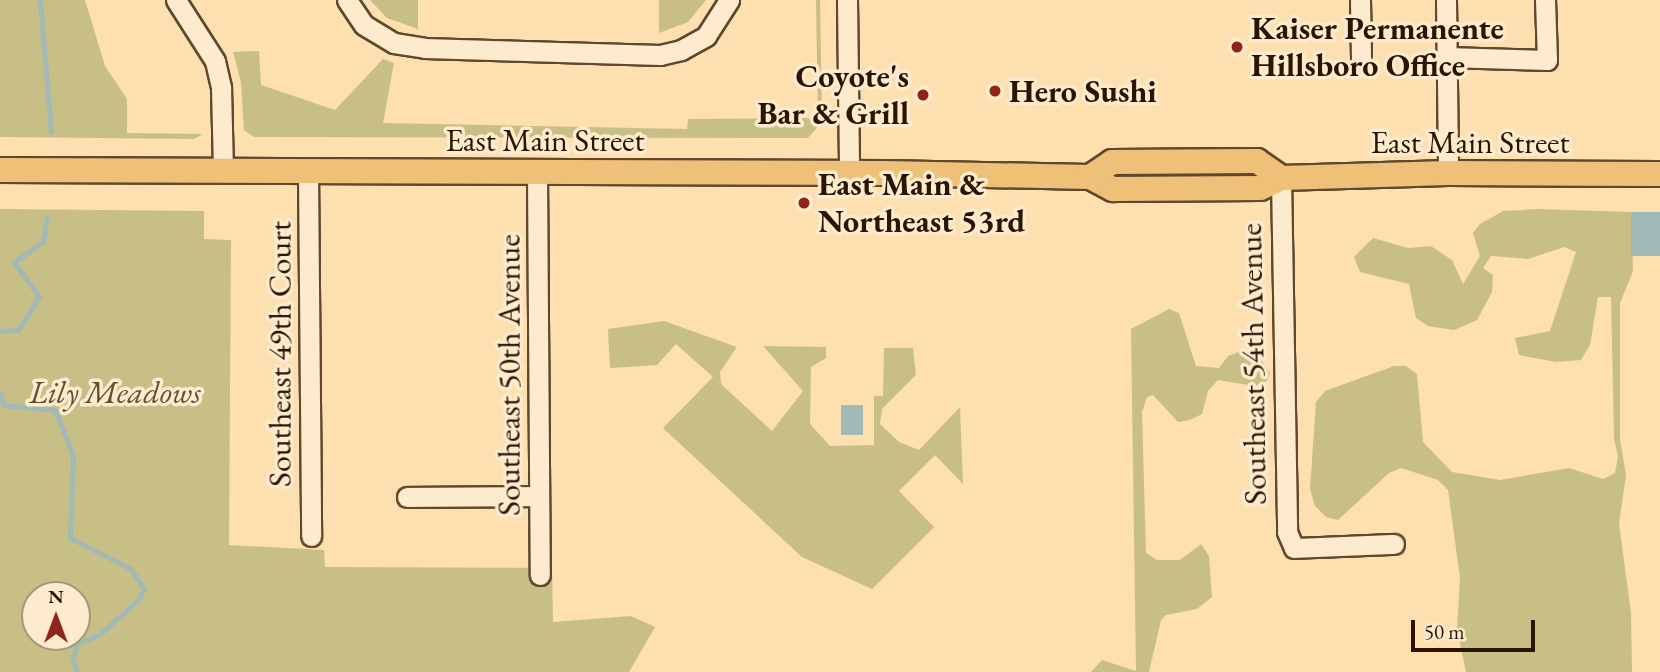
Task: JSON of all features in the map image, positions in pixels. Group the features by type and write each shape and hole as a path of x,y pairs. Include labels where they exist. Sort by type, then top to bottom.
{"main road":[{"name":"East Main Street","path":"0,170 537,174 849,172 1090,177 1112,162 1257,162 1281,177 1448,173 1660,174"}],"street":[{"path":"176,0 215,61 221,88 223,171"},
{"path":"347,0 364,24 394,43 424,48 660,55 681,50 706,36 729,0"},
{"path":"847,0 849,172"},
{"path":"1360,0 1362,58"},
{"path":"1446,0 1448,173"},
{"path":"1447,57 1547,60 1545,0"},
{"name":"Southeast 49th Court","path":"308,172 311,536"},
{"name":"Southeast 50th Avenue","path":"537,174 540,575"},
{"name":"Southeast 54th Avenue","path":"1281,177 1284,499 1287,532 1294,548 1394,544"},
{"path":"407,497 539,496"}],"green space":[{"path":"0,0 85,0 105,66 127,99 127,133 203,134 194,139 0,137"},
{"path":"370,0 418,0 418,29 387,18"},
{"path":"659,0 706,0 688,22 659,33"},
{"path":"816,0 820,0 822,122 808,138 254,137 244,130 241,82 233,52 259,51 261,85 335,110 383,59 394,63 383,123 687,129 688,119 814,118 818,114"},
{"name":"Lily Meadows","path":"0,209 204,211 204,239 231,240 229,545 324,550 325,567 552,568 553,622 631,616 655,627 629,672 0,672"},
{"path":"1537,209 1631,212 1633,271 1620,303 1620,439 1626,475 1619,523 1631,613 1632,672 1466,672 1457,630 1460,578 1448,490 1438,480 1401,468 1389,473 1338,520 1326,517 1315,506 1310,489 1316,402 1325,391 1394,366 1406,366 1417,374 1423,442 1452,472 1500,480 1569,468 1603,479 1615,473 1618,456 1614,439 1611,297 1598,297 1590,345 1581,360 1556,362 1519,355 1515,338 1550,331 1576,252 1564,247 1528,259 1491,256 1483,268 1493,275 1492,292 1477,320 1454,330 1428,326 1416,318 1409,284 1360,272 1354,257 1373,238 1408,248 1431,246 1452,260 1463,284 1480,256 1473,233 1480,224 1503,211"},
{"path":"1169,309 1179,313 1196,366 1219,368 1228,356 1239,352 1262,361 1270,373 1267,381 1255,386 1218,380 1208,391 1202,414 1190,420 1178,422 1153,395 1147,397 1142,412 1146,553 1157,560 1180,560 1201,544 1209,556 1212,597 1197,609 1166,615 1161,620 1149,672 1091,672 1102,660 1136,671 1131,329"},
{"path":"664,321 737,347 720,372 721,384 772,431 803,391 763,346 826,347 826,358 811,367 810,424 830,446 874,445 874,396 883,396 884,348 913,348 916,375 882,409 880,424 899,442 919,450 960,407 963,484 935,455 899,491 934,527 872,589 802,557 663,428 713,377 676,344 657,365 610,368 608,329"}],"water":[{"path":"1631,212 1660,212 1660,256 1631,256"},
{"path":"841,405 863,405 863,435 841,435"}],"waterway":[{"path":"40,0 51,132"},
{"path":"0,331 18,330 39,297 14,262 43,242 47,217"},
{"path":"0,393 3,405 55,410 73,456 70,538 131,569 144,589 138,600 100,634 77,644 72,660 77,672"}],"place":[{"name":"Kaiser Permanente Hillsboro Office","path":"1237,47"},
{"name":"Hero Sushi","path":"995,91"},
{"name":"Coyote's Bar & Grill","path":"923,95"},
{"name":"East Main & Northeast 53rd","path":"804,203"}]}
